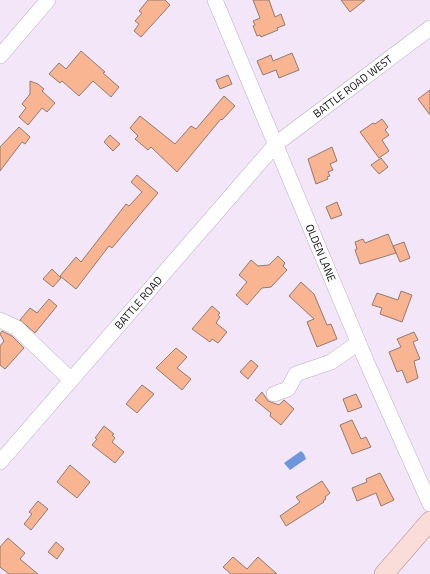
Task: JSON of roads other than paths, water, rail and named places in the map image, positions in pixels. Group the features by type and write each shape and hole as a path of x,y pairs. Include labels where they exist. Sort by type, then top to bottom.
{"main road":[{"path":"384,574 430,521"}],"street":[{"path":"0,56 48,0"},
{"name":"OLDEN LANE","path":"215,0 358,343 430,504"},
{"name":"BATTLE ROAD WEST","path":"276,144 430,28"},
{"name":"BATTLE ROAD","path":"0,462 276,144"},
{"path":"0,320 16,328 71,380"},
{"path":"274,394 288,389 296,374 331,362 358,343"}],"water":[{"path":"301,451 306,459 290,470 284,463"}]}
